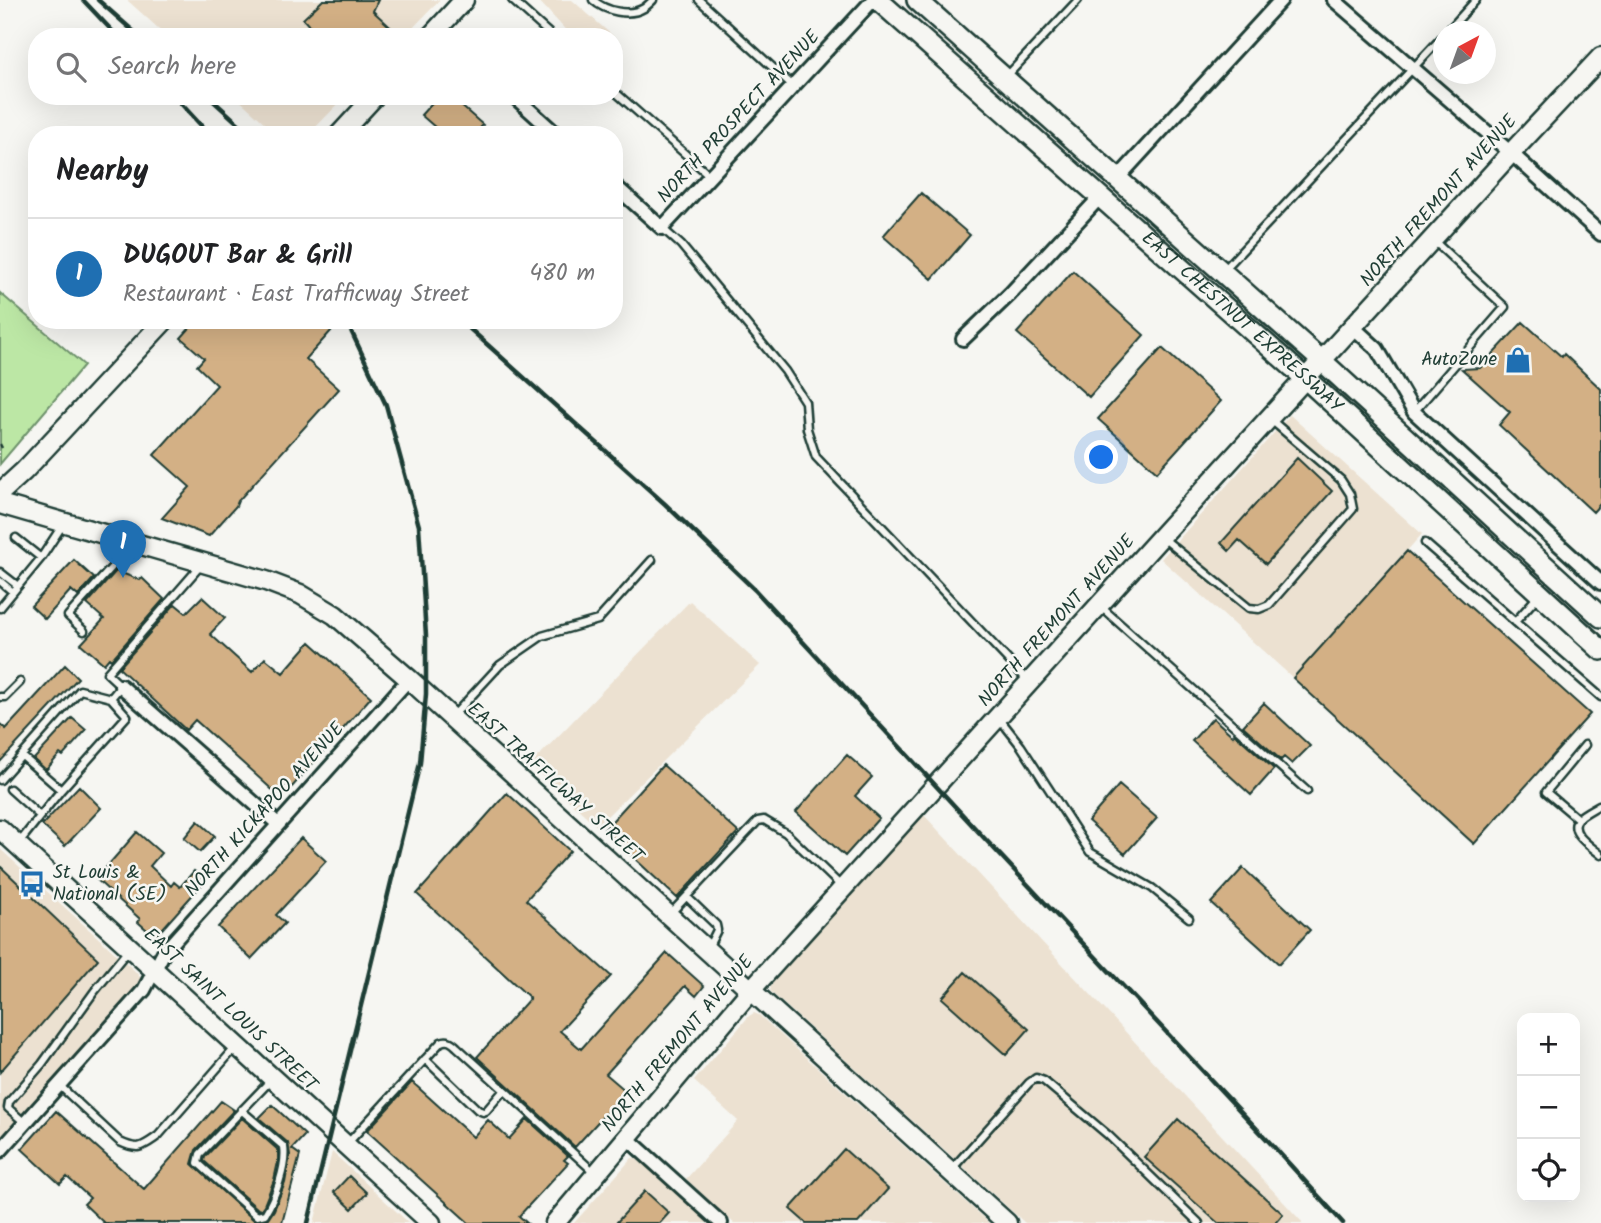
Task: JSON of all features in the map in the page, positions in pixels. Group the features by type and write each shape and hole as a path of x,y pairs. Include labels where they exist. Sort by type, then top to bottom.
{"main road":[{"path":"443,28 464,0"},
{"name":"EAST CHESTNUT EXPRESSWAY","path":"876,0 1306,379 1601,650"},
{"name":"EAST CHESTNUT EXPRESSWAY","path":"917,0 1322,361 1601,617"},
{"name":"NORTH FREMONT AVENUE","path":"555,1223 751,990 1161,536 1601,57"},
{"path":"347,126 367,105"},
{"path":"0,493 24,471 157,329"},
{"name":"EAST TRAFFICWAY STREET","path":"0,503 266,581 312,601 346,624 1007,1223"},
{"name":"EAST SAINT LOUIS STREET","path":"0,829 430,1223"}],"street":[{"name":"NORTH PROSPECT AVENUE","path":"663,228 876,0"},
{"path":"1117,179 1281,0"},
{"path":"1334,0 1601,234"},
{"path":"524,105 547,126"},
{"path":"623,193 663,228"},
{"path":"964,338 1010,294 1100,197"},
{"path":"1353,327 1377,349 1414,412 1601,583"},
{"name":"NORTH KICKAPOO AVENUE","path":"0,1151 144,989 164,952 409,679"},
{"path":"121,686 278,824"},
{"path":"626,1137 721,1223"}],"lane":[{"path":"512,0 543,28"},
{"path":"593,0 600,6 625,13 642,9 653,0"},
{"path":"699,0 793,87"},
{"path":"1005,79 1078,0"},
{"path":"1456,21 1476,0"},
{"path":"1222,272 1433,46"},
{"path":"623,99 710,177"},
{"path":"663,228 681,245 785,371 805,402 807,429 816,457 1030,682"},
{"path":"1414,412 1506,307 1432,239"},
{"path":"1161,536 1249,608 1269,606 1353,509 1350,494 1341,481 1269,418"},
{"path":"0,608 41,558 65,523"},
{"path":"16,538 41,558"},
{"path":"84,631 68,616 113,567 120,539"},
{"path":"1425,543 1601,697"},
{"path":"452,718 500,665 542,636 598,620 652,560"},
{"path":"111,698 121,686 107,673 203,563"},
{"path":"0,572 15,589"},
{"path":"0,581 15,589"},
{"path":"1515,622 1540,594"},
{"path":"1099,605 1307,791"},
{"path":"0,697 5,697 20,682"},
{"path":"0,780 80,690 111,698 127,716 61,790 17,845"},
{"path":"998,716 1021,746 1090,852 1152,888 1189,918"},
{"path":"1578,819 1546,792 1585,745"},
{"path":"22,756 61,790"},
{"path":"10,789 40,816"},
{"path":"1600,805 1578,819 1575,825 1579,836 1601,855"},
{"path":"669,916 758,821 764,820 786,833 843,888"},
{"path":"687,897 718,930 707,950"},
{"path":"25,1123 8,1108 9,1102 42,1064 85,1003 130,947"},
{"path":"346,1146 445,1040 451,1042 596,1174"},
{"path":"59,1085 120,1142 132,1148 144,1146 158,1136 237,1045"},
{"path":"425,1059 483,1112 504,1090"},
{"path":"241,1110 284,1147 285,1155 274,1201 265,1214 257,1216 198,1163 200,1154 241,1110 273,1078"},
{"path":"950,1171 1028,1083 1036,1078 1044,1080 1108,1135 1199,1223"}],"shaded area":[{"path":"127,0 440,0 413,28 158,28"},
{"path":"538,0 572,0 604,28 564,28"},
{"path":"245,105 337,105 317,126 268,126"},
{"path":"1290,415 1422,534 1293,678 1161,559"},
{"path":"690,601 760,665 597,826 530,765"},
{"path":"924,815 1303,1223 1025,1223 773,994 770,990 773,980"},
{"path":"0,849 135,971 141,982 138,989 0,1143"},
{"path":"754,1013 989,1223 734,1223 686,1179 738,1121 694,1081"},
{"path":"332,1152 409,1223 314,1223"},
{"path":"632,1158 641,1159 712,1223 574,1223"}],"green space":[{"path":"0,293 28,317 28,329 42,329 84,365 0,464"}],"building":[{"path":"323,0 378,0 373,11 391,28 311,28 303,19"},
{"path":"430,105 460,105 483,125 434,126 421,115"},
{"path":"921,193 970,235 932,279 883,236"},
{"path":"1073,271 1144,335 1089,397 1017,333"},
{"path":"1523,322 1562,357 1564,354 1601,389 1601,503 1593,512 1499,425 1510,412 1462,369 1480,368"},
{"path":"189,329 332,330 306,359 339,389 209,536 162,518 190,487 154,455 217,385 197,366 204,358 181,338"},
{"path":"1162,348 1221,401 1157,472 1098,419"},
{"path":"1297,458 1332,491 1266,564 1239,540 1229,551 1221,543"},
{"path":"1407,551 1590,714 1474,844 1293,678"},
{"path":"74,560 94,578 78,596 71,590 45,619 31,606"},
{"path":"116,571 140,580 142,578 164,599 111,660 109,658 104,664 81,644 104,619 87,604"},
{"path":"202,597 225,618 210,634 252,672 265,658 283,673 310,642 371,697 292,787 287,784 277,794 195,720 186,730 119,668 175,604 186,613"},
{"path":"65,665 78,678 0,762 0,724 6,729"},
{"path":"1264,703 1310,746 1292,764 1284,757 1281,760 1243,726"},
{"path":"72,718 86,730 63,756 60,754 46,770 34,759"},
{"path":"1213,718 1274,769 1251,795 1192,741"},
{"path":"847,755 872,777 855,796 879,818 845,856 796,812"},
{"path":"663,765 738,832 677,898 604,830"},
{"path":"1119,785 1157,818 1125,854 1088,821"},
{"path":"79,786 101,808 65,846 42,825"},
{"path":"507,793 570,851 526,900 611,976 560,1031 581,1049 667,953 704,986 696,996 685,986 606,1074 626,1091 575,1147 477,1057 530,998 417,894"},
{"path":"198,821 215,836 200,852 184,838"},
{"path":"137,832 161,853 150,866 171,886 174,882 180,887 194,871 205,881 155,937 138,922 140,919 96,879"},
{"path":"301,838 326,861 276,915 285,923 251,959 218,927"},
{"path":"0,866 98,959 0,1072"},
{"path":"1243,868 1310,930 1279,964 1211,903"},
{"path":"965,972 1029,1029 1006,1055 942,998"},
{"path":"412,1082 473,1137 488,1120 509,1139 527,1119 568,1156 564,1160 568,1163 519,1216 527,1223 469,1223 367,1131"},
{"path":"221,1101 234,1110 196,1150 192,1164 255,1221 268,1219 274,1210 285,1183 290,1155 288,1143 259,1118 272,1105 305,1135 292,1149 300,1155 282,1223 104,1223 84,1204 90,1198 67,1177 60,1184 22,1149 56,1111 144,1189"},
{"path":"242,1118 278,1150 274,1180 264,1205 259,1210 204,1161"},
{"path":"1178,1119 1283,1214 1275,1223 1218,1223 1144,1157"},
{"path":"844,1149 888,1189 858,1223 806,1223 790,1209"},
{"path":"349,1176 367,1193 352,1209 334,1192"},
{"path":"645,1191 669,1213 660,1223 616,1223"}],"railway":[{"path":"83,0 109,28"},
{"path":"98,0 130,28"},
{"path":"182,105 202,126"},
{"path":"218,105 241,126"},
{"path":"308,1223 420,763 426,694 426,636 419,526 386,405 350,329"},
{"path":"470,329 665,504 755,590 1343,1223"}],"place":[{"name":"AutoZone","path":"1518,360"},
{"name":"DUGOUT Bar & Grill","path":"123,578"},
{"name":"St Louis & National (SE)","path":"32,884"}]}
